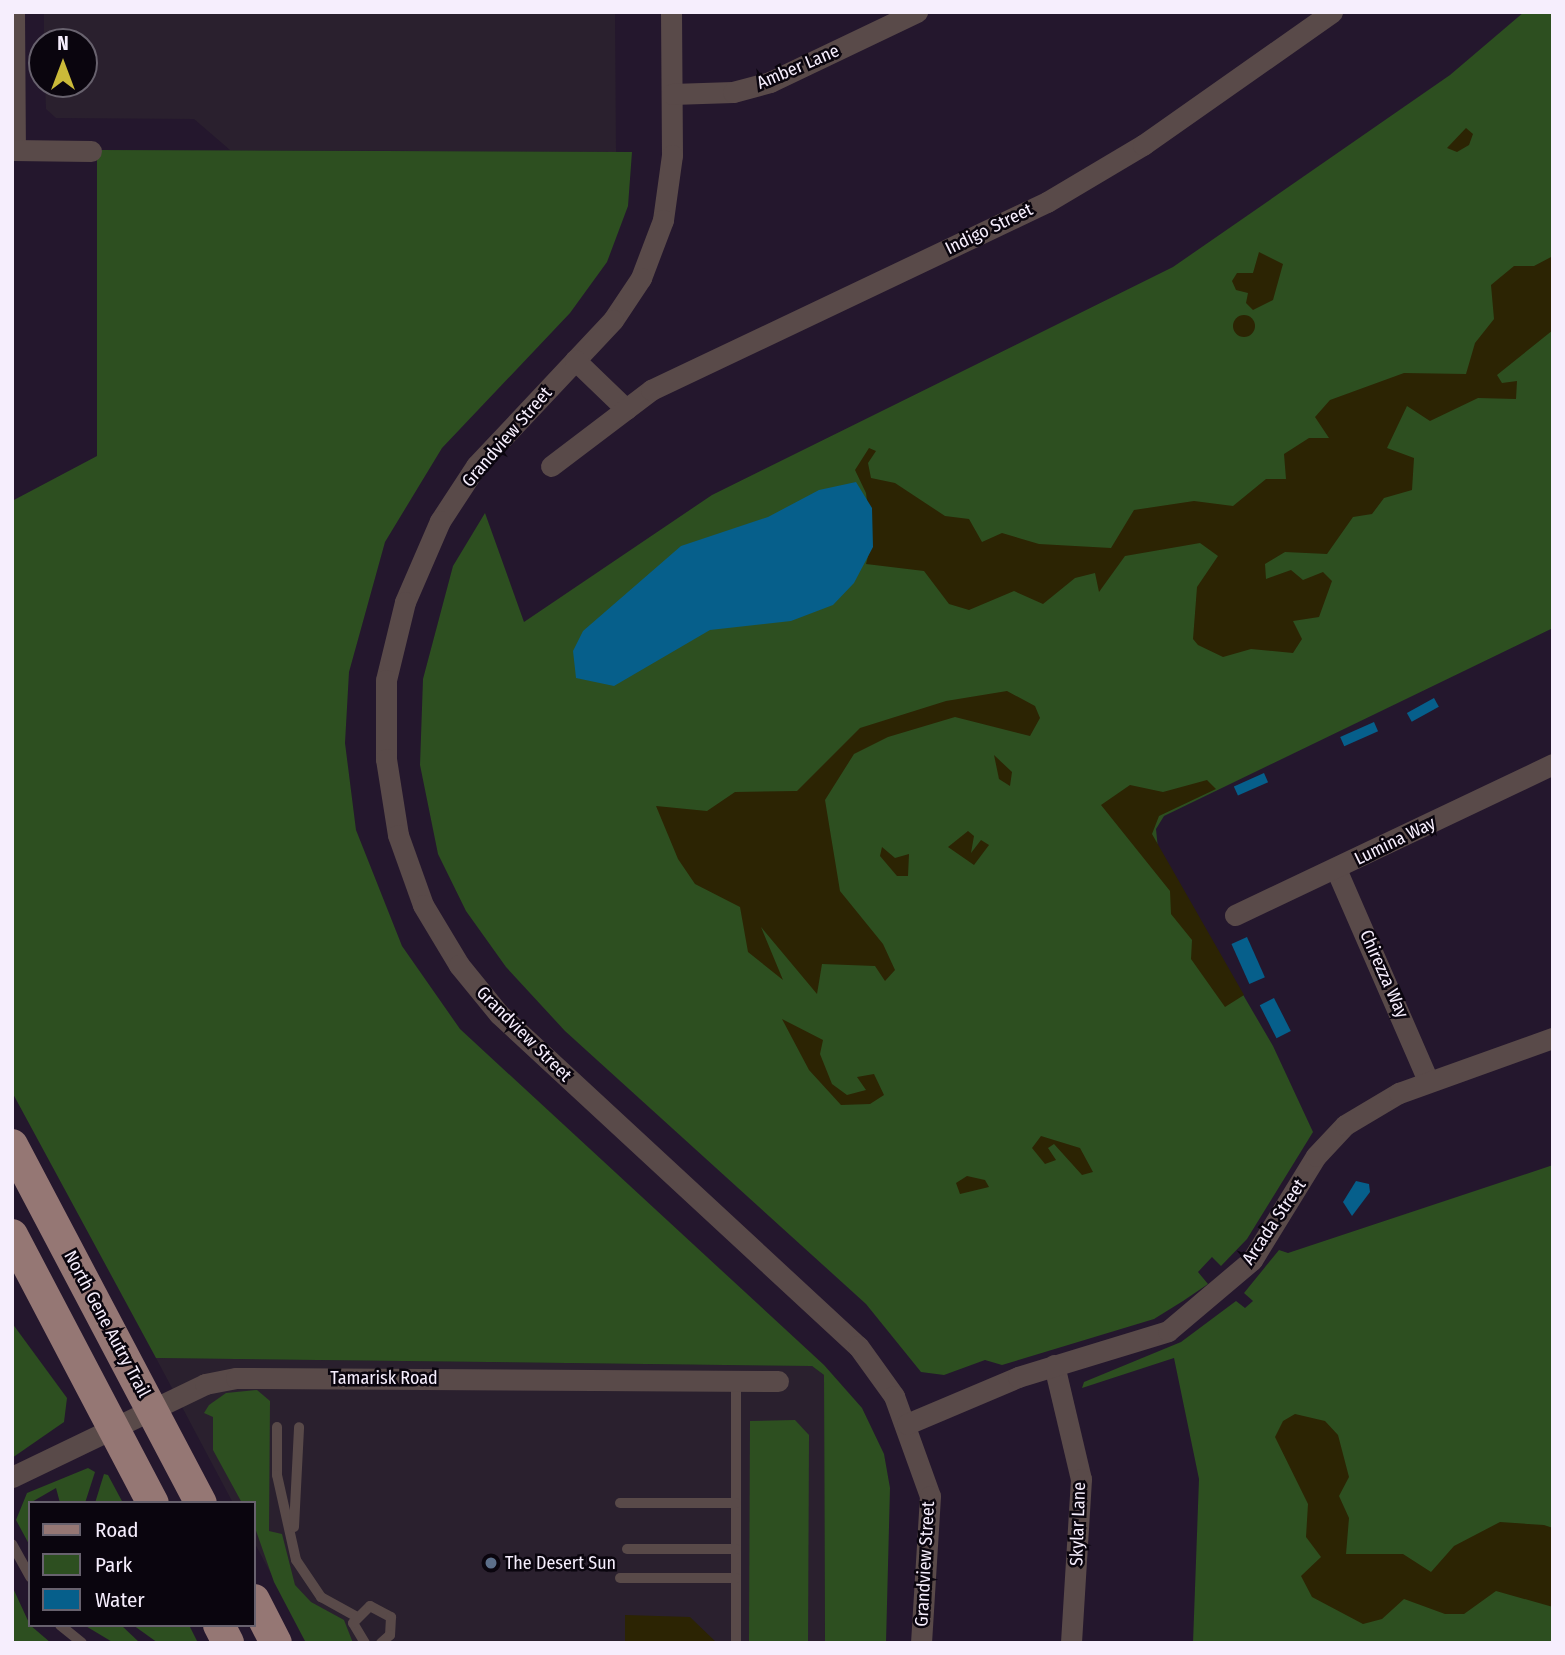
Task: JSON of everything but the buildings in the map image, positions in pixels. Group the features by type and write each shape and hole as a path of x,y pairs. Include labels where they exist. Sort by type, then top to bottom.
{"main road":[{"name":"North Gene Autry Trail","path":"12,1145 200,1501"},
{"path":"12,1235 152,1501"},
{"path":"256,1604 276,1643"},
{"path":"220,1627 228,1643"}],"street":[{"path":"14,12 13,150 91,151"},
{"name":"Grandview Street","path":"671,12 672,94 663,220 641,278 575,360 476,466 440,521 405,602 386,680 386,759 398,835 423,905 459,965 499,1014 858,1346 907,1424 930,1496 921,1643"},
{"name":"Amber Lane","path":"672,94 733,92 770,82 917,12"},
{"name":"Indigo Street","path":"551,466 652,390 1046,202 1143,145 1327,13"},
{"path":"575,360 626,410"},
{"name":"Lumina Way","path":"1235,915 1553,764"},
{"name":"Chirezza Way","path":"1336,869 1428,1081"},
{"name":"Arcada Street","path":"907,1424 1054,1365 1138,1345 1194,1314 1252,1260 1331,1138 1380,1101 1428,1081 1553,1038"},
{"name":"Skylar Lane","path":"1054,1365 1081,1479 1071,1643"},
{"name":"Tamarisk Road","path":"12,1477 114,1425 236,1378 778,1381"}],"lane":[{"path":"736,1380 736,1643"},
{"path":"277,1427 277,1475 306,1581 355,1616"},
{"path":"294,1536 299,1427"},
{"path":"620,1503 736,1503"},
{"path":"12,1545 28,1573"},
{"path":"627,1549 736,1549"},
{"path":"620,1578 736,1578"},
{"path":"365,1643 353,1629 355,1616 370,1605 387,1612 392,1629 381,1643"},
{"path":"62,1627 82,1643"}],"shaded area":[{"path":"44,12 615,12 616,152 230,150 194,119 56,118 46,109 46,98 98,98 98,28 44,28"},
{"path":"156,1358 812,1366 824,1375 825,1643 308,1643 256,1546 256,1501 232,1501"}],"green space":[{"path":"1524,12 1553,12 1553,628 1164,816 1156,829 1158,849 1273,1046 1313,1132 1247,1239 1221,1266 1212,1257 1198,1272 1208,1284 1154,1319 1002,1365 985,1360 944,1375 921,1372 866,1304 565,1031 506,967 466,911 438,854 420,765 423,679 453,566 485,513 524,622 712,495 1173,267 1450,75"},
{"path":"97,150 632,152 628,206 607,262 570,313 442,448 385,542 349,672 345,743 356,830 402,946 460,1029 824,1365 862,1408 884,1454 890,1488 886,1643 825,1643 824,1375 812,1366 156,1358 12,1092 12,501 97,456"},
{"path":"1553,1165 1553,1643 1193,1643 1199,1479 1174,1358 1082,1388 1084,1382 1181,1342 1236,1301 1245,1308 1253,1301 1244,1293 1279,1250 1288,1253"},
{"path":"12,1323 67,1398 64,1422 12,1458"},
{"path":"257,1390 270,1401 269,1531 282,1534 295,1585 311,1602 344,1620 353,1643 306,1643 274,1582 256,1531 256,1501 241,1501 213,1450 213,1417 204,1413 209,1405 226,1393"},
{"path":"795,1420 809,1435 808,1643 749,1643 750,1421"},
{"path":"88,1468 95,1472 86,1501 59,1501 56,1488 33,1501 28,1501 28,1542 16,1520 27,1493"},
{"path":"104,1474 108,1475 122,1501 96,1501"},
{"path":"12,1586 28,1621 28,1627 32,1627 51,1643 12,1643"},
{"path":"87,1627 123,1627 140,1643 114,1643"},
{"path":"136,1627 190,1627 198,1643 158,1643"}],"sand":[{"path":"1466,128 1473,134 1469,145 1457,152 1447,148"},
{"path":"1259,252 1283,264 1273,300 1253,310 1246,303 1248,293 1236,290 1232,281 1237,273 1253,273"},
{"path":"1553,256 1553,330 1497,375 1502,383 1517,381 1516,399 1478,398 1430,421 1407,406 1387,448 1414,458 1412,490 1384,498 1372,514 1353,517 1327,554 1285,552 1265,564 1266,579 1291,570 1303,580 1323,572 1332,581 1319,617 1293,621 1302,639 1293,653 1251,649 1223,657 1198,645 1193,639 1197,587 1218,556 1200,543 1125,556 1099,592 1095,573 1075,578 1043,604 1014,591 969,610 949,604 924,571 866,564 872,541 866,493 855,470 869,448 876,451 868,463 871,478 895,483 945,516 969,519 982,542 1002,533 1039,544 1111,548 1134,510 1194,501 1233,506 1266,479 1286,479 1284,454 1309,438 1329,438 1315,417 1330,400 1404,373 1466,374 1475,343 1494,319 1491,285 1514,266 1534,266"},
{"path":"1244,315 1252,318 1255,326 1252,334 1244,337 1236,334 1233,326 1236,318"},
{"path":"1007,691 1035,706 1040,718 1030,736 955,717 888,737 854,754 825,800 840,891 883,944 895,970 885,981 875,966 822,964 817,994 761,927 783,980 748,952 740,907 695,884 678,859 656,806 707,811 735,792 797,791 860,728 946,701"},
{"path":"994,755 1012,772 1010,786 999,779"},
{"path":"1207,780 1216,789 1159,816 1152,834 1244,995 1225,1007 1191,959 1192,940 1171,914 1170,891 1101,805 1130,785 1163,792"},
{"path":"968,831 974,836 971,853 981,840 989,845 974,865 948,847"},
{"path":"882,847 895,858 909,854 908,876 897,876 880,856"},
{"path":"782,1019 823,1040 820,1054 832,1084 847,1095 866,1090 857,1077 874,1074 884,1095 870,1104 841,1105 809,1070"},
{"path":"1041,1136 1080,1148 1093,1172 1082,1175 1054,1144 1048,1148 1056,1160 1045,1164 1032,1148"},
{"path":"967,1176 985,1180 989,1187 960,1194 956,1183"},
{"path":"1295,1414 1325,1421 1338,1435 1349,1477 1339,1496 1349,1518 1346,1554 1403,1554 1431,1572 1454,1546 1500,1522 1544,1525 1553,1528 1553,1607 1496,1591 1464,1614 1445,1614 1404,1599 1382,1619 1363,1624 1312,1597 1301,1576 1321,1557 1306,1537 1308,1504 1275,1437 1283,1421"},
{"path":"625,1615 690,1617 717,1643 625,1643"}],"water":[{"path":"856,482 872,508 873,547 854,583 833,605 791,621 710,630 614,686 576,678 573,651 583,631 681,546 768,517 819,490"},
{"path":"1434,698 1439,707 1412,722 1407,713"},
{"path":"1374,722 1378,731 1344,746 1340,737"},
{"path":"1264,773 1268,782 1238,796 1234,786"},
{"path":"1247,937 1265,977 1249,984 1231,944"},
{"path":"1274,998 1291,1031 1277,1038 1260,1005"},
{"path":"1356,1181 1369,1184 1370,1192 1352,1216 1343,1202"}],"place":[{"name":"The Desert Sun","path":"491,1563"}]}
